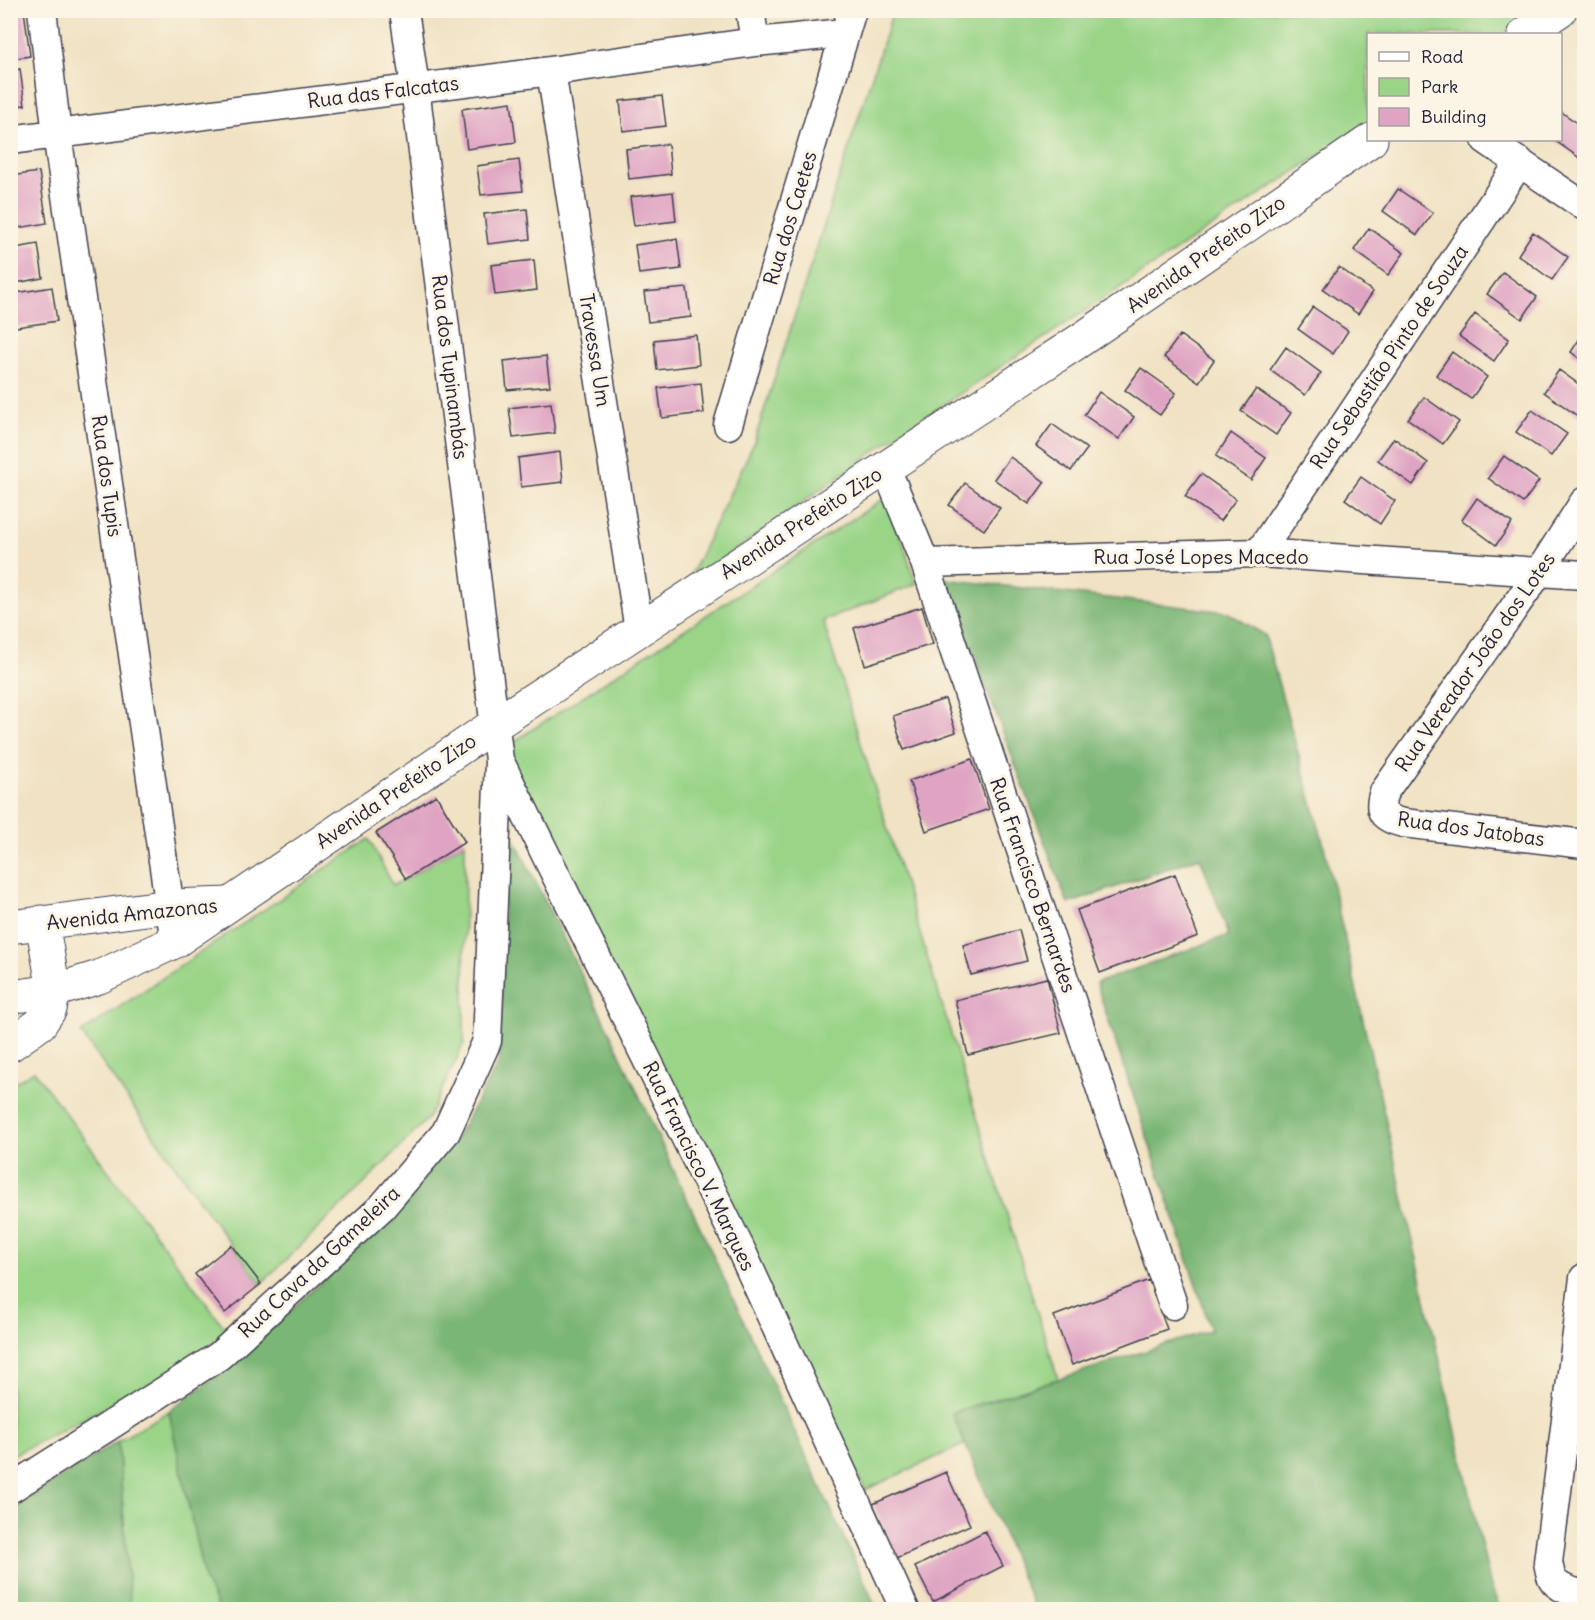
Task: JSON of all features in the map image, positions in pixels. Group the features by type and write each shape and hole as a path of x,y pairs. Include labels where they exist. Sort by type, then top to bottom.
{"main road":[{"path":"1526,33 1560,10"},
{"name":"Avenida Prefeito Zizo","path":"230,904 494,724 1082,339 1370,141"},
{"name":"Avenida Amazonas","path":"10,927 170,906 230,904"},
{"name":"Avenida Amazonas","path":"10,997 54,991 99,977 174,942 230,904"},
{"path":"10,1045 40,1024 50,1009 54,991 42,922"}],"street":[{"name":"Rua dos Tupis","path":"42,10 57,134 174,942"},
{"name":"Rua dos Tupinambás","path":"404,10 494,724"},
{"path":"750,10 754,42"},
{"name":"Rua das Falcatas","path":"10,140 551,71 754,42 848,22"},
{"name":"Rua dos Caetes","path":"729,425 848,22"},
{"name":"Travessa Um","path":"551,71 639,630"},
{"path":"1488,141 1584,206"},
{"name":"Rua Sebastião Pinto de Souza","path":"1259,553 1520,162"},
{"name":"Rua Francisco Bernardes","path":"886,468 925,563 1173,1305"},
{"name":"Rua Vereador João dos Lotes","path":"1384,792 1540,571 1584,502"},
{"name":"Rua José Lopes Macedo","path":"925,563 1259,553 1584,575"},
{"name":"Rua Francisco V. Marques","path":"494,724 499,760 742,1252 905,1610"},
{"name":"Rua Cava da Gameleira","path":"10,1489 219,1356 382,1207 446,1132 487,1041 499,760"},
{"name":"Rua dos Jatobas","path":"1384,792 1380,804 1383,814 1391,820 1584,844"},
{"path":"1584,1278 1548,1562 1552,1578 1557,1584 1584,1594"}],"green space":[{"path":"893,11 1538,11 1504,33 1367,33 1367,124 889,441 686,585 753,445"},
{"path":"888,496 916,584 823,621 1058,1379 953,1412 965,1444 865,1490 504,748"},
{"path":"945,579 1227,612 1265,635 1323,842 1490,1583 1500,1609 1035,1609 952,1413 1211,1330 1096,983 1229,935 1200,857 1068,904"},
{"path":"506,822 612,1037 877,1609 219,1609 204,1579 169,1411 225,1370 391,1218 455,1140 499,1062"},
{"path":"369,839 393,885 465,842 464,1043 429,1117 261,1284 81,1033"},
{"path":"34,1071 230,1335 150,1385 11,1456 11,1085"},
{"path":"169,1411 204,1579 219,1609 128,1609 130,1605 118,1441"},
{"path":"118,1441 130,1605 128,1609 11,1609 11,1509"}],"building":[{"path":"10,10 24,10 30,56 10,59"},
{"path":"20,69 25,105 10,107 10,71"},
{"path":"662,96 666,126 623,131 620,101"},
{"path":"511,102 516,142 467,149 462,109"},
{"path":"1562,112 1584,128 1584,161 1555,141 1562,141"},
{"path":"668,144 671,174 629,179 626,149"},
{"path":"519,160 523,191 481,195 477,166"},
{"path":"39,172 47,223 19,228 10,176"},
{"path":"1398,189 1433,213 1417,235 1383,211"},
{"path":"673,192 676,221 634,226 630,197"},
{"path":"527,209 530,239 488,244 484,214"},
{"path":"1369,228 1404,253 1388,275 1354,250"},
{"path":"1533,232 1568,257 1552,280 1518,255"},
{"path":"677,239 681,269 639,274 635,245"},
{"path":"38,244 43,278 10,284 10,249"},
{"path":"534,260 537,290 495,295 491,265"},
{"path":"1339,267 1373,292 1358,314 1323,289"},
{"path":"1503,272 1537,297 1522,319 1487,294"},
{"path":"52,287 57,321 10,328 10,294"},
{"path":"687,288 691,317 648,322 644,292"},
{"path":"1313,307 1348,331 1333,354 1298,329"},
{"path":"1475,314 1509,339 1494,361 1459,336"},
{"path":"1584,332 1584,362 1571,352"},
{"path":"696,335 699,365 657,370 654,340"},
{"path":"1180,335 1214,360 1199,382 1164,357"},
{"path":"1286,347 1321,373 1305,395 1270,370"},
{"path":"1452,352 1487,377 1471,399 1436,375"},
{"path":"546,356 550,386 507,390 504,361"},
{"path":"1141,368 1176,393 1160,415 1125,390"},
{"path":"1559,370 1584,388 1584,409 1579,417 1544,392"},
{"path":"701,383 704,413 662,418 658,388"},
{"path":"1256,389 1291,413 1276,435 1241,411"},
{"path":"1099,392 1134,417 1119,439 1084,415"},
{"path":"1424,397 1459,422 1443,444 1408,419"},
{"path":"551,403 555,433 513,438 509,408"},
{"path":"1532,410 1567,434 1551,456 1516,432"},
{"path":"1052,424 1087,449 1071,471 1036,446"},
{"path":"1231,433 1266,458 1251,480 1216,456"},
{"path":"1394,438 1428,463 1413,485 1378,460"},
{"path":"560,452 563,482 521,487 518,458"},
{"path":"1504,456 1539,481 1523,503 1488,478"},
{"path":"1010,457 1045,482 1029,504 994,479"},
{"path":"1201,474 1236,499 1220,521 1185,496"},
{"path":"1361,477 1395,501 1380,524 1345,499"},
{"path":"965,483 1000,508 984,530 949,505"},
{"path":"1477,498 1512,523 1496,545 1462,520"},
{"path":"922,607 933,644 865,665 854,628"},
{"path":"945,699 956,732 904,750 893,716"},
{"path":"972,759 989,809 926,831 909,781"},
{"path":"436,795 465,842 406,879 376,833"},
{"path":"1175,874 1198,936 1100,973 1077,910"},
{"path":"1019,930 1027,961 971,975 963,945"},
{"path":"1047,978 1061,1033 968,1055 955,1000"},
{"path":"231,1245 261,1284 225,1313 195,1274"},
{"path":"1149,1280 1167,1329 1072,1365 1054,1316"},
{"path":"946,1472 970,1525 897,1558 873,1504"},
{"path":"985,1531 1003,1566 933,1602 915,1567"}]}
